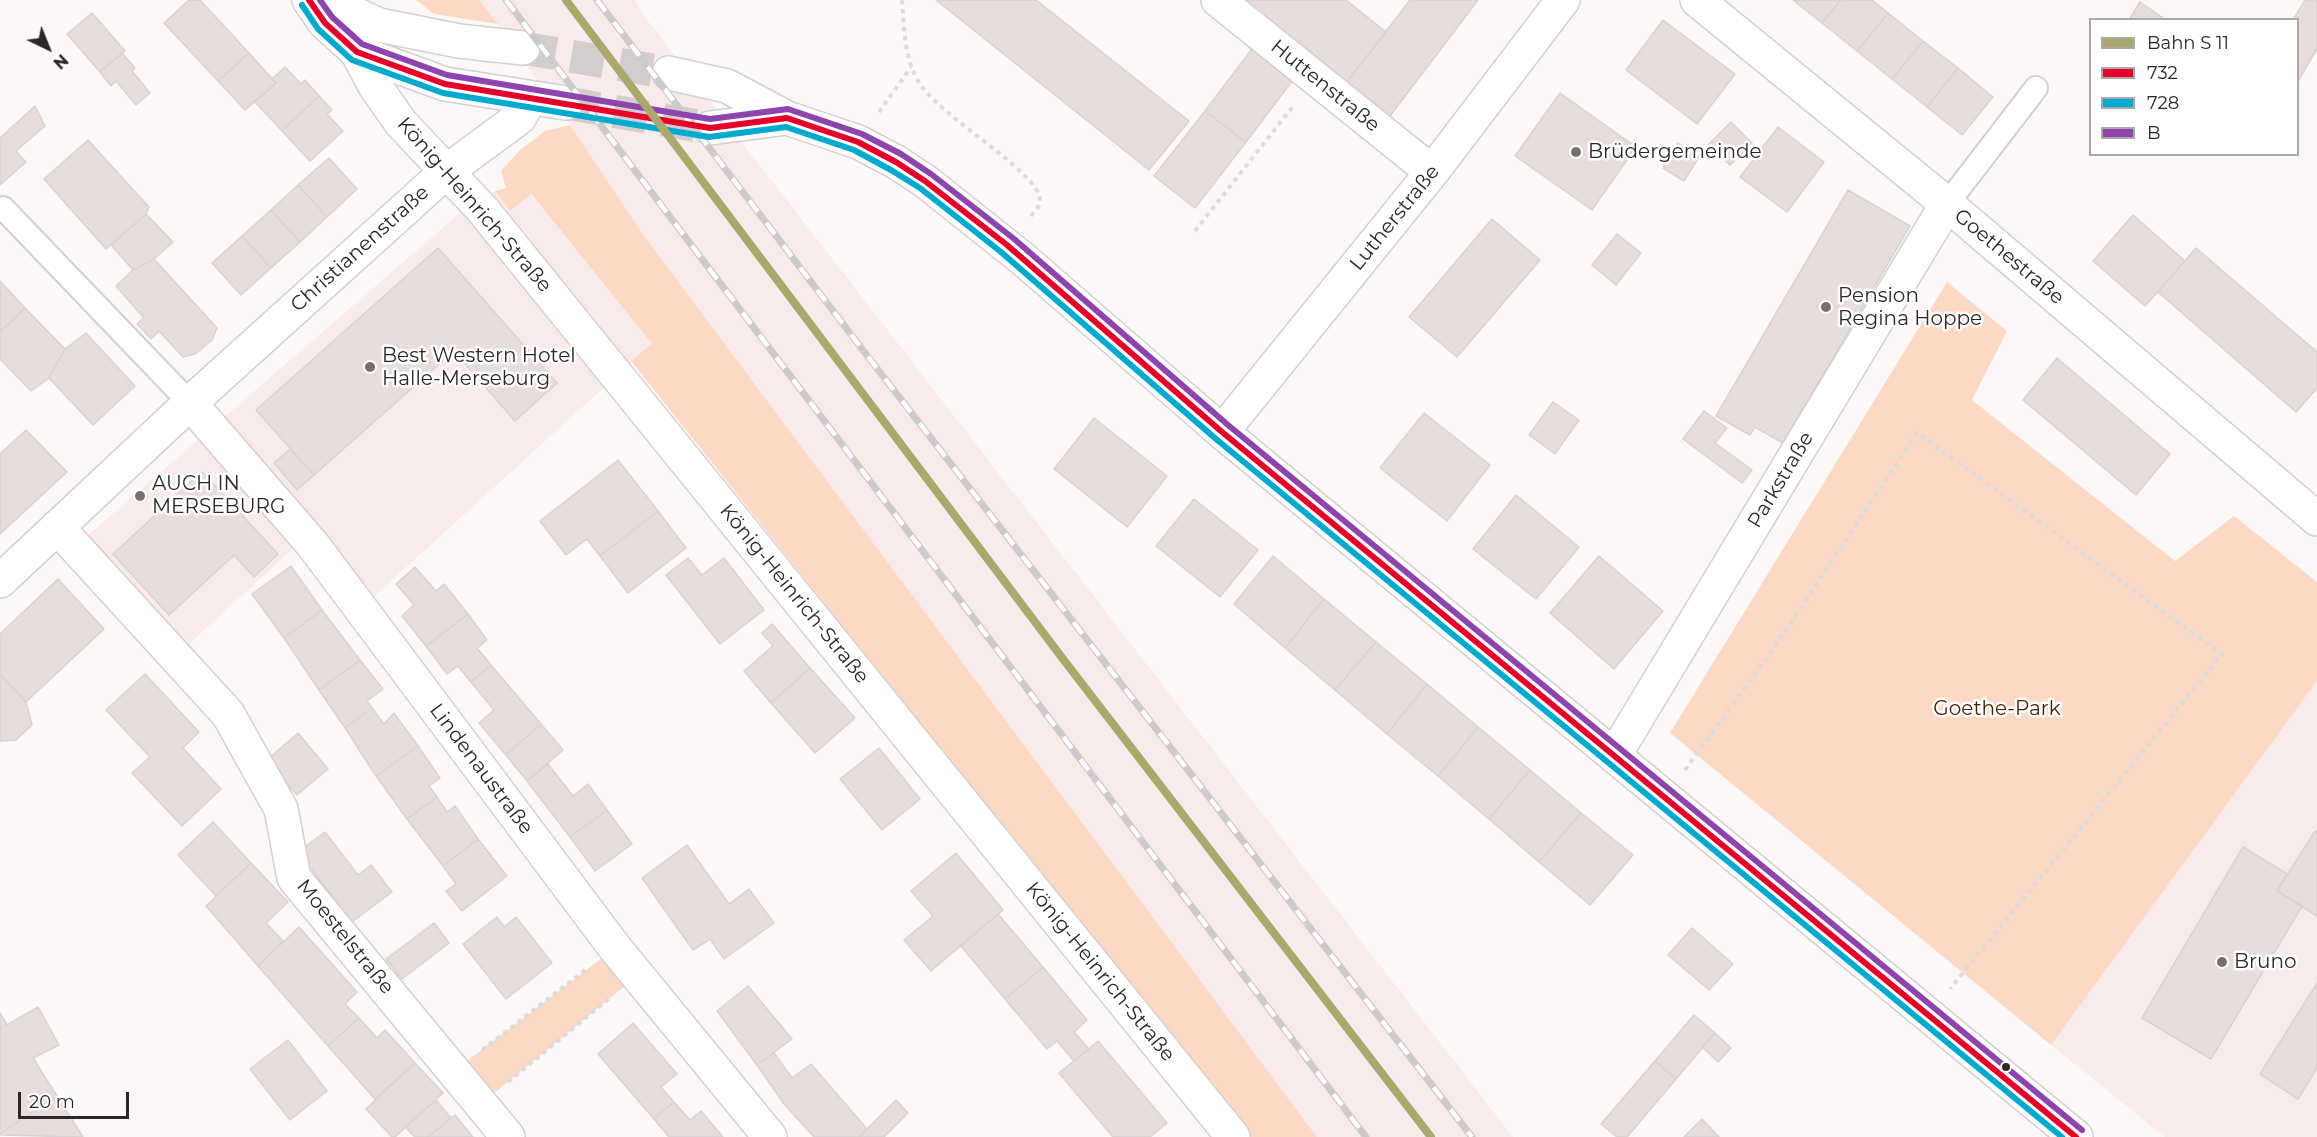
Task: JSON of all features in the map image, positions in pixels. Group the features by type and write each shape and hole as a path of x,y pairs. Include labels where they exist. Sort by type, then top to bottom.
{"street":[{"name":"König-Heinrich-Straße","path":"309,0 325,23 357,52 375,86 401,123 482,209 1233,1137"},
{"path":"325,0 379,25 459,41 523,48"},
{"name":"Huttenstraße","path":"1218,0 1432,172"},
{"name":"Lutherstraße","path":"1222,432 1432,172 1563,0"},
{"name":"Goethestraße","path":"1697,0 1947,204 2317,519"},
{"name":"König-Heinrich-Straße","path":"357,52 446,84 566,103"},
{"path":"669,73 727,86 787,118 858,142 896,162 925,181 1007,245 1222,432 2076,1137"},
{"name":"Christianenstraße","path":"0,581 190,403 447,171 519,118 531,98"},
{"path":"710,128 787,118"},
{"name":"Parkstraße","path":"1614,756 1947,204"},
{"name":"Lindenaustraße","path":"190,403 313,545 615,948 770,1137"},
{"name":"Moestelstraße","path":"57,527 228,714 280,809 294,878 508,1137"}],"lane":[{"path":"1947,204 2036,88"},
{"path":"3,208 190,403"}],"path":[{"path":"902,0 906,47 919,83 935,101 969,131 1020,170 1038,193 1039,206 1007,245"},
{"path":"882,106 911,66"},
{"path":"1195,231 1315,78"},
{"path":"1666,799 1779,639 1917,433 2222,654 1929,1015"},
{"path":"454,1071 615,948"},
{"path":"481,1104 637,976"}],"shaded area":[{"path":"479,0 635,0 644,16 1513,1137 1317,1137 647,240 570,125"},
{"path":"495,191 510,211 530,194 652,344 371,599 311,532 188,645 86,537 461,212"},
{"path":"2317,681 2317,1137 2165,1137 2051,1045"}],"green space":[{"path":"416,0 479,0 498,24 434,14"},
{"path":"570,125 647,240 1317,1137 1250,1137 631,361 652,344 531,194 510,211 495,191 506,188 501,171 520,150 545,131"},
{"name":"Goethe-Park","path":"1947,282 2007,331 1972,400 2175,561 2234,516 2317,582 2317,681 2051,1045 1670,733"},
{"path":"615,948 637,976 481,1104 454,1071"}],"building":[{"path":"189,0 200,0 249,53 218,81 164,23"},
{"path":"936,0 1036,0 1189,121 1149,170"},
{"path":"1244,0 1346,0 1386,32 1347,82"},
{"path":"1410,0 1478,0 1390,116 1347,82"},
{"path":"1793,0 1841,0 1822,23"},
{"path":"1841,0 1872,0 1888,13 1857,51 1822,23"},
{"path":"2305,0 2317,0 2317,49 2299,79 2299,18 2294,18"},
{"path":"2140,2 2163,18 2130,18"},
{"path":"92,13 125,51 100,72 67,34"},
{"path":"1888,13 1923,41 1892,79 1857,51"},
{"path":"1663,20 1735,74 1697,124 1626,70"},
{"path":"1923,41 1958,68 1927,107 1892,79"},
{"path":"1255,45 1296,76 1246,142 1205,111"},
{"path":"122,53 135,68 132,71 150,93 136,105 116,81 111,86 100,72"},
{"path":"249,53 276,83 245,110 218,81"},
{"path":"285,67 301,84 305,80 319,96 282,131 255,102 276,83 272,79"},
{"path":"1958,68 1993,97 1962,135 1927,107"},
{"name":"Brüdergemeinde","path":"1560,93 1636,147 1592,210 1515,156"},
{"path":"319,96 332,110 327,114 343,131 310,161 282,131"},
{"path":"35,106 45,126 16,151 26,162 0,185 0,138"},
{"path":"1205,111 1246,142 1195,208 1154,176"},
{"path":"1731,122 1752,143 1730,165 1709,144"},
{"path":"1778,127 1824,162 1787,212 1740,177"},
{"path":"88,140 149,207 146,214 106,249 44,179"},
{"path":"1678,143 1699,157 1684,181 1663,168"},
{"path":"329,158 357,189 327,217 298,185"},
{"path":"298,185 327,217 300,242 271,210"},
{"path":"1848,190 1910,226 1783,443 1755,427 1750,435 1716,416"},
{"path":"271,210 300,242 271,268 242,236"},
{"path":"146,214 173,242 154,259 133,270 111,245"},
{"path":"2133,215 2185,261 2145,306 2093,261"},
{"path":"1492,219 1540,260 1457,357 1409,317"},
{"path":"1617,234 1641,253 1616,285 1592,265"},
{"path":"242,236 271,268 241,295 212,263"},
{"name":"Best Western Hotel Halle-Merseburg","path":"438,248 557,383 515,421 454,351 314,475 256,410"},
{"path":"2196,248 2317,352 2317,388 2296,412 2158,292"},
{"path":"154,259 217,328 212,340 195,354 183,357 159,331 151,339 137,324 144,318 116,286 133,270"},
{"path":"0,281 25,308 0,332"},
{"path":"25,308 65,349 49,378 31,391 0,359 0,332"},
{"path":"86,333 135,386 93,425 49,378 65,349"},
{"path":"2057,358 2170,454 2136,495 2023,400"},
{"path":"1553,402 1579,420 1555,454 1529,435"},
{"path":"1704,411 1727,428 1715,443 1752,470 1742,483 1683,439"},
{"path":"1424,413 1490,465 1447,521 1380,468"},
{"path":"1094,418 1167,476 1127,527 1054,469"},
{"path":"26,430 67,472 0,534 0,454"},
{"path":"290,449 314,475 297,490 274,463"},
{"path":"618,460 658,511 600,556 587,539 566,555 540,521"},
{"path":"202,472 278,554 254,577 234,555 169,615 113,554"},
{"path":"1516,495 1579,547 1536,599 1473,549"},
{"path":"1194,499 1258,550 1220,597 1156,546"},
{"path":"658,511 686,548 628,593 600,556"},
{"path":"1273,556 1324,599 1285,648 1234,604"},
{"path":"1599,556 1663,611 1614,669 1550,613"},
{"path":"688,558 702,575 724,558 764,610 720,644 666,575"},
{"path":"291,566 322,610 284,638 252,594"},
{"path":"415,567 436,591 444,584 468,614 426,646 402,616 414,605 396,584"},
{"path":"58,579 104,629 26,702 0,674 0,634"},
{"path":"1324,599 1376,642 1335,690 1285,648"},
{"path":"322,610 360,660 319,690 284,638"},
{"path":"468,614 487,640 477,648 491,665 471,682 458,666 447,674 426,646"},
{"path":"772,624 810,668 771,703 744,671 773,646 762,633"},
{"path":"1376,642 1427,684 1387,734 1335,690"},
{"path":"360,660 383,689 367,701 372,708 345,728 319,690"},
{"path":"491,665 541,724 506,755 479,723 494,710 471,682"},
{"path":"810,668 855,718 815,753 771,703"},
{"path":"0,674 26,702 32,725 16,740 0,741"},
{"path":"145,674 199,732 183,748 221,789 182,826 132,773 150,757 106,710"},
{"path":"1427,684 1478,727 1438,776 1387,734"},
{"path":"372,708 384,724 394,713 418,746 376,776 345,728"},
{"path":"541,724 563,750 527,781 506,755"},
{"path":"1478,727 1530,770 1489,819 1438,776"},
{"path":"298,733 328,769 297,795 267,760"},
{"path":"418,746 440,778 429,786 437,797 407,819 376,776"},
{"path":"879,748 920,799 882,830 840,779"},
{"path":"548,764 573,796 588,784 607,810 570,837 527,781"},
{"path":"1530,770 1581,813 1539,862 1489,819"},
{"path":"437,797 447,812 455,806 478,839 443,866 407,819"},
{"path":"607,810 632,844 595,871 570,837"},
{"path":"1581,813 1633,855 1590,905 1539,862"},
{"path":"213,822 251,863 216,896 178,855"},
{"path":"2315,831 2317,832 2317,916 2277,891"},
{"path":"325,832 358,875 371,865 392,892 352,922 298,852"},
{"path":"478,839 507,876 462,911 446,891 456,884 443,866"},
{"path":"687,845 729,904 749,889 774,923 724,959 710,939 693,950 642,878"},
{"name":"Bruno","path":"2243,847 2287,874 2277,891 2302,906 2211,1059 2142,1018"},
{"path":"956,853 1003,910 931,971 904,940 933,916 911,891"},
{"path":"251,863 288,902 266,923 283,941 258,966 206,906"},
{"path":"998,914 1043,967 1005,999 961,946"},
{"path":"497,917 504,927 516,917 552,963 506,999 463,944"},
{"path":"434,923 449,943 402,979 386,959"},
{"path":"299,927 357,992 345,1004 359,1018 328,1046 258,966"},
{"path":"1692,928 1733,964 1709,990 1668,955"},
{"path":"1043,967 1087,1020 1074,1032 1089,1049 1074,1061 1057,1041 1047,1049 1005,999"},
{"path":"2317,983 2317,1068 2298,1099 2260,1074"},
{"path":"748,986 792,1039 757,1065 717,1011"},
{"path":"38,1007 59,1045 33,1058 57,1096 0,1134 0,1013 7,1025"},
{"path":"1694,1015 1715,1033 1676,1079 1655,1061"},
{"path":"359,1018 377,1038 385,1030 415,1063 375,1099 328,1046"},
{"path":"633,1023 677,1074 661,1087 674,1102 654,1119 598,1054"},
{"path":"1715,1033 1731,1048 1718,1062 1702,1047"},
{"path":"288,1040 327,1091 290,1120 250,1069"},
{"path":"1098,1041 1167,1123 1150,1137 1113,1137 1059,1073"},
{"path":"774,1053 792,1078 811,1064 867,1129 859,1137 814,1137 784,1104 757,1065"},
{"path":"1655,1061 1676,1079 1627,1137 1617,1137 1601,1124"},
{"path":"415,1063 443,1093 395,1137 392,1137 366,1109"},
{"path":"57,1096 83,1137 0,1135 0,1134"},
{"path":"436,1100 451,1118 428,1137 415,1137 405,1127"},
{"path":"896,1100 908,1113 884,1137 859,1137"},
{"path":"674,1102 690,1120 701,1111 723,1137 669,1137 654,1119"},
{"path":"455,1115 473,1137 428,1137 451,1118"},
{"path":"1702,1119 1719,1137 1684,1137"}],"tunnel":[{"path":"523,48 669,73"},
{"path":"566,103 710,128"}],"railway":[{"path":"506,0 1366,1137"},
{"path":"597,0 862,349 1472,1137"}],"transit line":[{"name":"732","path":"309,0 325,23 357,52 445,84 710,128 787,118 858,142 896,162 925,181 1007,245 1222,432 2076,1137"},
{"name":"B","path":"320,0 332,17 362,44 447,75 710,119 788,109 862,134 901,154 931,174 1013,238 1228,425 2082,1130"},
{"path":"566,0 1063,659 1431,1137"},
{"name":"728","path":"302,5 318,29 352,60 443,93 709,137 786,127 854,150 920,188 1001,252 1216,439 2062,1137"}],"place":[{"name":"Brüdergemeinde","path":"1576,152"},
{"name":"Pension Regina Hoppe","path":"1826,307"},
{"name":"Best Western Hotel Halle-Merseburg","path":"370,367"},
{"name":"AUCH IN MERSEBURG","path":"140,496"},
{"name":"Bruno","path":"2222,962"}]}
